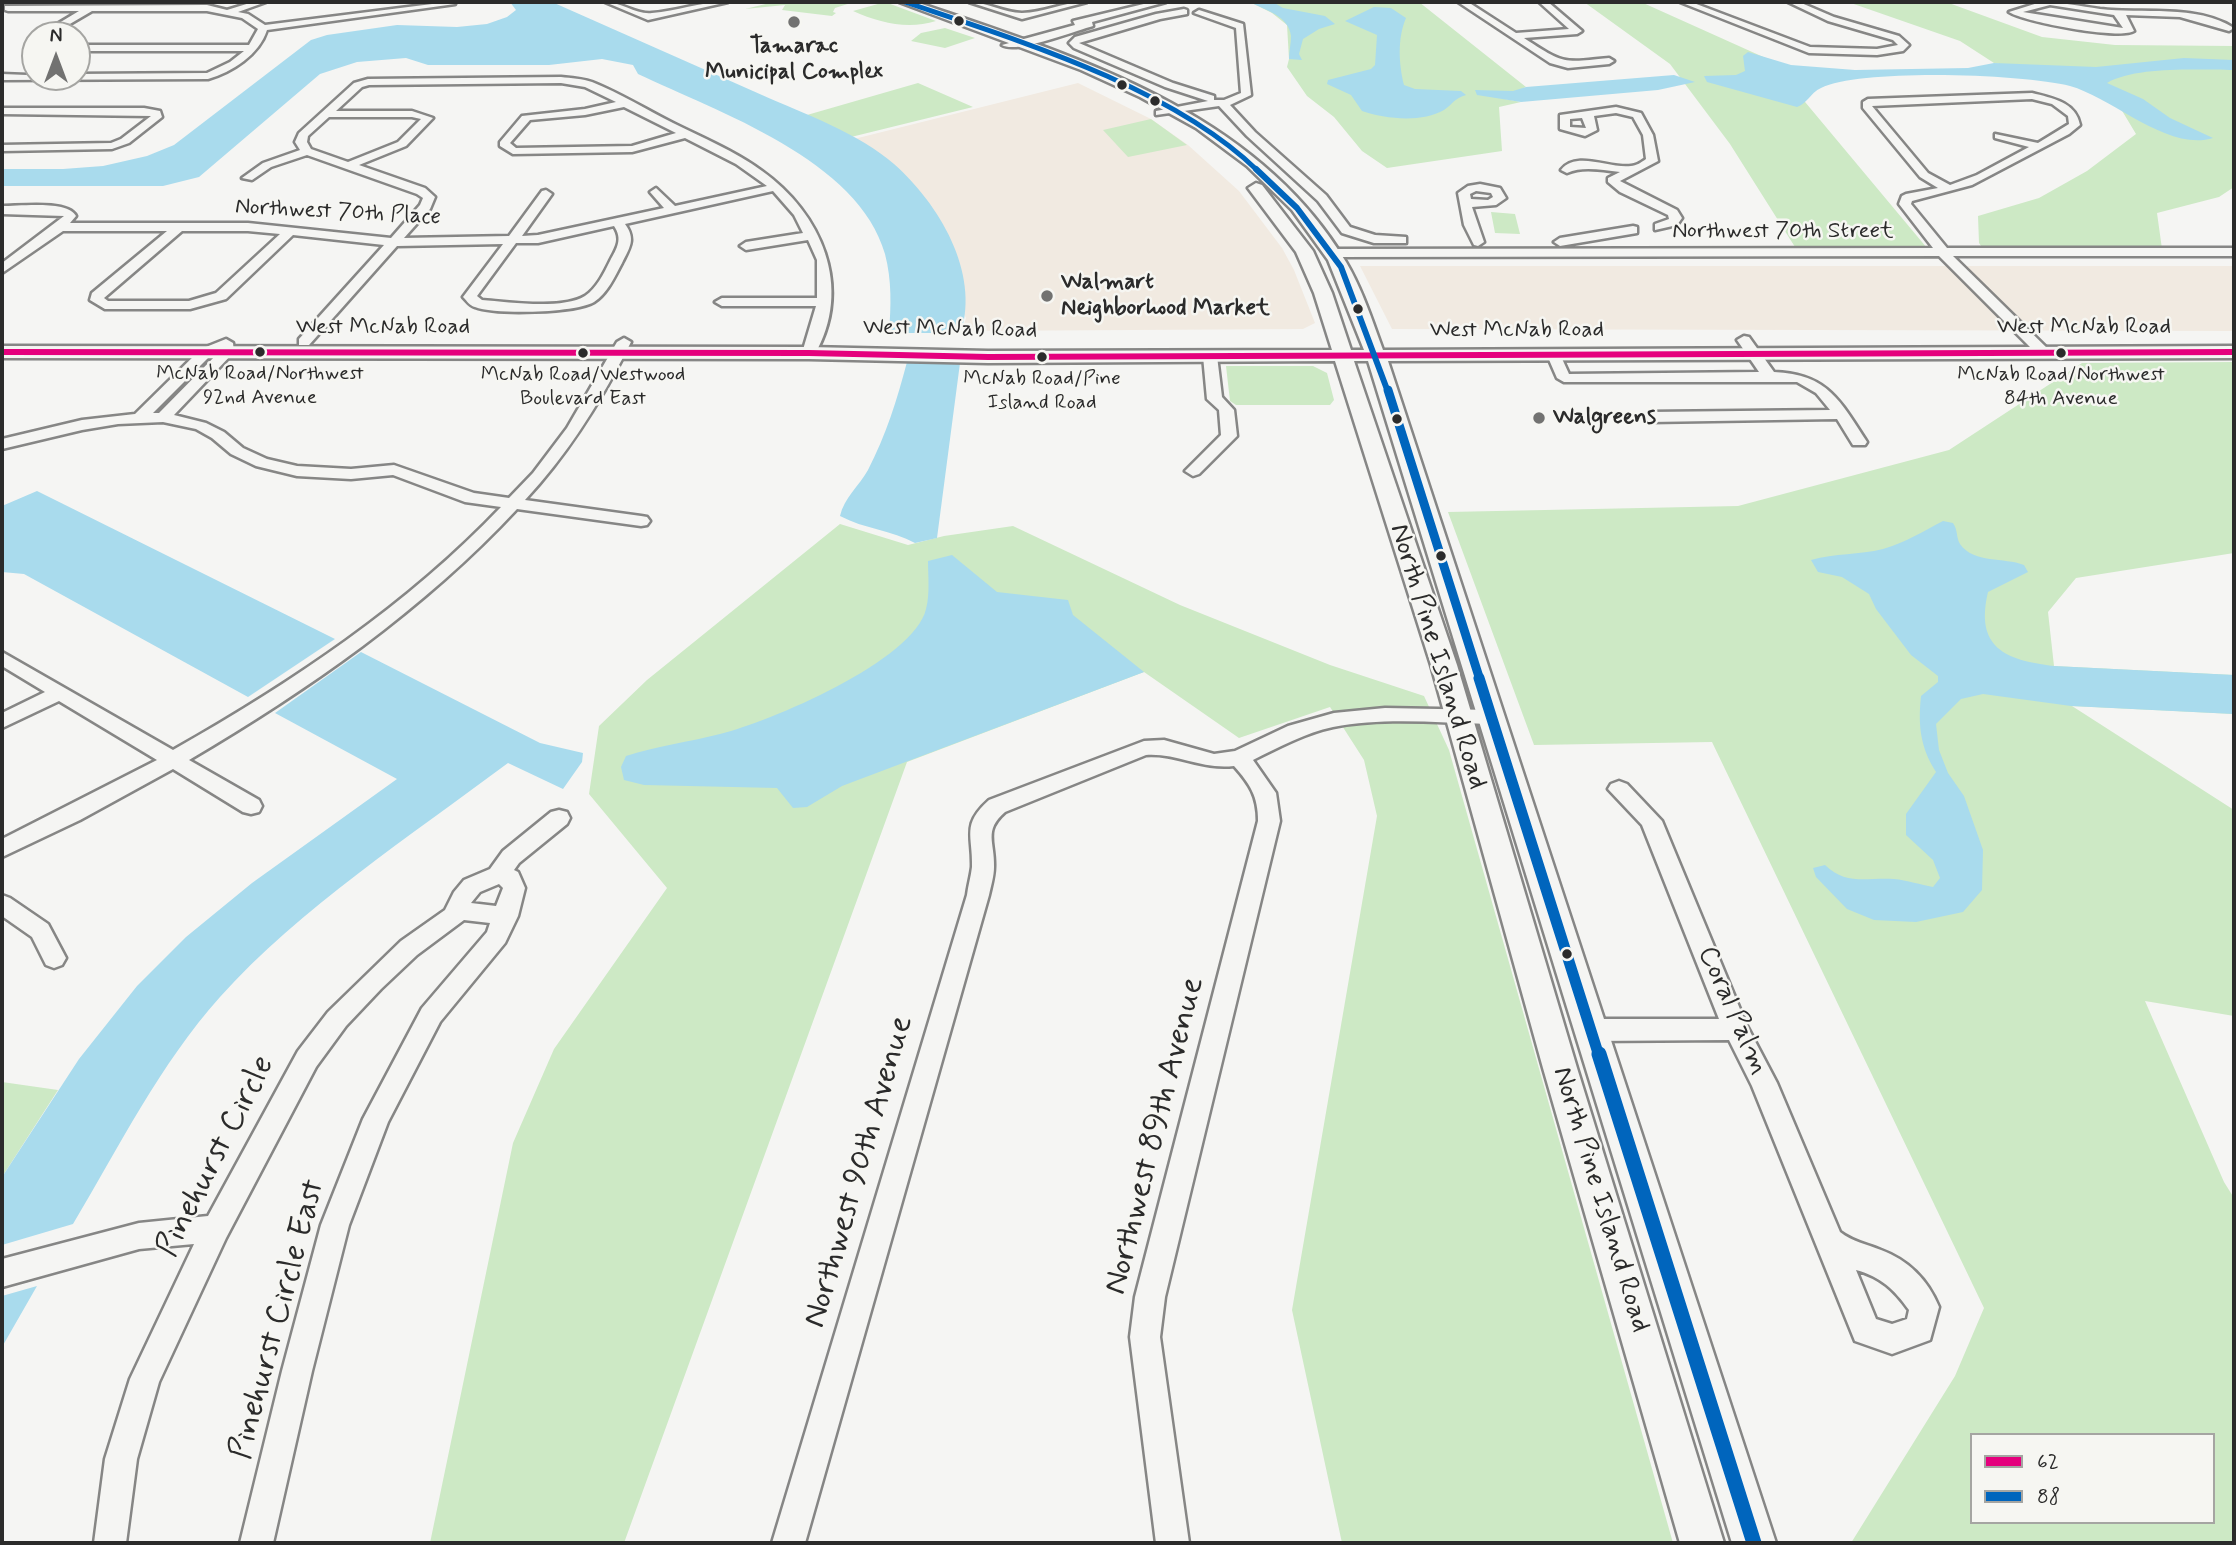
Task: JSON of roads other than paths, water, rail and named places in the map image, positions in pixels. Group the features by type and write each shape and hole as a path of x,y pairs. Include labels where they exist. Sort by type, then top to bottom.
{"main road":[{"name":"North Pine Island Road","path":"886,2 1015,43"},
{"name":"North Pine Island Road","path":"905,2 1120,81 1230,146 1258,169 1301,212 1335,257 1373,348 1754,1543"},
{"name":"North Pine Island Road","path":"1168,111 1237,168 1271,207 1304,251 1324,293 1459,717 1702,1543"},
{"name":"West McNab Road","path":"2037,347 2234,339"},
{"name":"West McNab Road","path":"2,342 226,347 1341,349"},
{"name":"West McNab Road","path":"2,352 206,352 226,347 304,342 622,347"},
{"name":"West McNab Road","path":"811,347 988,356 1210,356 1373,348 1749,346 2037,347 2234,352"},
{"name":"West McNab Road","path":"1373,348 1554,355 1749,346"}],"street":[{"path":"5,9 19,2"},
{"path":"231,11 262,2"},
{"path":"609,2 648,17 724,2"},
{"path":"973,2 1021,16 1083,2"},
{"path":"1462,2 1559,64 1609,61"},
{"path":"1514,36 1577,31 1543,2"},
{"path":"1684,2 1798,47 1821,52 1887,51 1900,49 1904,45 1896,38 1831,19 1792,2"},
{"path":"2116,13 2122,16 2129,31 2110,32 2068,22 2027,17 2014,12 2050,2 2116,13 2180,14 2233,28"},
{"path":"2122,2 2149,13"},
{"path":"5,9 183,7 231,11 245,16 263,28 352,12 421,9 449,3 462,9"},
{"path":"2175,4 2233,28"},
{"path":"1176,5 1078,39 1074,43 1170,85 1218,101 1234,113 1251,134 1322,198 1346,230 1374,239 1563,242 1583,240 1614,230 1647,232 1673,222 1676,218 1673,213 1623,190 1612,180 1648,165 1653,158 1648,135 1637,115 1616,110 1585,114"},
{"path":"1015,43 1176,5 1240,26 1246,95 1168,111"},
{"path":"68,21 92,7"},
{"path":"2,77 208,76 218,74 251,48 259,41 263,28"},
{"path":"115,48 138,35"},
{"path":"91,48 251,48"},
{"path":"307,151 301,142 303,135 358,85 368,82 574,81 588,84 735,159 776,187 804,219 819,248 825,275 820,325 811,347"},
{"path":"1948,188 1924,175 1867,106 1868,102 2042,97 2062,105 2073,115 2075,125 1967,184 1906,199 1905,204 1946,257 2037,347"},
{"path":"626,103 585,112 526,118 504,145 513,151 614,150 648,146 687,134"},
{"path":"2,111 156,113 158,117 125,141 113,146 2,148"},
{"path":"328,114 425,115 428,118 402,144 350,165"},
{"path":"1999,136 2038,146"},
{"path":"248,178 267,165 307,151 421,191 429,197 426,206 304,342"},
{"path":"1567,170 1570,166 1591,165 1634,170"},
{"name":"Northwest 70th Place","path":"60,227 291,230 394,242 511,241 538,239 776,187"},
{"path":"656,192 671,209"},
{"path":"546,194 470,297 473,301 478,304 504,305 568,305 584,302 593,297 626,243 625,233 617,222"},
{"path":"1465,202 1473,234 1478,242"},
{"path":"2,210 68,212 70,216 60,227 2,269"},
{"path":"179,227 97,296 97,300 105,305 204,303 221,296 291,230"},
{"path":"1647,232 1665,255"},
{"path":"746,246 811,236"},
{"name":"Northwest 70th Street","path":"1946,257 2234,252"},
{"name":"Northwest 70th Street","path":"1335,257 1665,255 2234,260"},
{"path":"722,302 823,302"},
{"path":"1749,346 1770,376"},
{"path":"163,417 226,347"},
{"path":"2,849 171,760 345,648 416,594 474,544 512,505 565,443 622,347"},
{"path":"139,418 206,352"},
{"path":"1554,355 1564,378 1770,376 1801,379 1817,386 1860,442"},
{"path":"1193,471 1229,436 1228,411 1223,403 1215,399 1210,356"},
{"path":"1650,417 1840,414"},
{"path":"2,444 82,425 163,417 201,426 218,435 237,451 262,463 297,471 328,474 394,470 471,498 641,521"},
{"path":"2,658 251,806"},
{"path":"2,721 59,693"},
{"path":"1239,758 1295,731 1334,720 1385,715 1491,717"},
{"name":"Northwest 90th Avenue","path":"788,1543 978,895 982,867 980,832 983,818 997,806 1144,748 1164,747 1214,761 1239,758"},
{"name":"Northwest 89th Avenue","path":"1173,1543 1145,1337 1150,1297 1269,821 1270,803 1265,787 1239,758"},
{"name":"Coral Palm","path":"1619,789 1651,821 1736,1029 1764,1083 1830,1242"},
{"name":"Pinehurst Circle","path":"110,1543 121,1459 145,1379 216,1229 307,1059 329,1029 382,973 409,948 454,916 472,886 498,874 511,857 559,818"},
{"name":"Pinehurst Circle East","path":"257,1543 297,1371 335,1226 376,1119 431,1015 497,936 514,888 510,878 498,874"},
{"path":"2,904 40,931 54,958"},
{"path":"457,910 506,916"},
{"path":"1591,1030 1736,1029"},
{"path":"2,1273 139,1236 216,1229"}],"water":[{"path":"510,2 552,2 831,125 880,153 911,180 940,219 951,241 965,286 961,333 889,333 889,274 885,254 870,221 847,192 817,166 744,123 638,74 633,65 602,59 549,65 428,65 406,58 357,62 320,74 199,177 163,186 2,186 2,169 103,166 147,156 174,145 311,40 327,35 397,25 457,27 487,24 507,17 516,10"},
{"path":"1250,2 1273,2 1283,8 1325,16 1335,24 1319,29 1303,39 1299,54 1302,60 1289,59 1291,36 1286,23 1275,14"},
{"path":"1374,7 1391,8 1406,18 1400,52 1404,85 1415,89 1461,91 1466,95 1435,114 1392,118 1362,111 1351,95 1327,84 1328,80 1371,69 1375,65 1377,35 1345,21"},
{"path":"1748,52 1791,65 1855,70 1968,68 1994,63 2096,67 2184,58 2234,60 2234,70 2151,71 2107,83 2143,99 2170,118 2213,138 2196,140 2159,131 2087,92 2070,86 2018,78 1905,75 1870,78 1821,88 1797,107 1707,82 1704,76 1736,75 1745,71 1743,56"},
{"path":"1674,75 1695,82 1658,90 1521,102 1477,95 1475,90 1513,91 1526,87"},
{"path":"907,362 960,363 937,538 915,543 840,516 848,498 868,470 880,444"},
{"path":"37,491 335,639 248,697 24,574 2,572 2,506"},
{"path":"1943,521 1953,523 1960,544 1973,555 2024,565 2028,572 1988,592 1986,626 1997,647 2021,660 2054,666 2234,675 2234,714 2071,706 1983,694 1961,699 1936,724 1939,750 1948,773 1964,796 1983,850 1982,890 1963,912 1916,922 1874,920 1847,909 1816,877 1813,868 1825,865 1833,872 1849,878 1904,880 1933,887 1940,878 1933,860 1906,835 1906,814 1936,772 1923,745 1920,717 1921,696 1938,682 1938,676 1911,655 1876,609 1869,594 1842,577 1818,572 1811,560 1883,549"},
{"path":"952,555 997,592 1068,600 1073,615 1144,672 842,786 807,807 793,808 777,788 644,785 624,780 621,767 626,756 720,734 771,717 837,687 896,649 916,629 926,609 928,561"},
{"path":"361,652 540,743 583,753 582,762 563,789 508,763 321,903 251,965 198,1023 159,1078 73,1224 2,1245 2,1177 79,1059 137,986 186,937 252,883 397,779 275,713"},
{"path":"37,1286 2,1347 2,1296"}],"place":[{"name":"Tamarac Municipal Complex","path":"794,22"},
{"name":"Walmart Neighborhood Market","path":"1047,296"},
{"name":"McNab Road/Northwest 92nd Avenue","path":"260,352"},
{"name":"McNab Road/Westwood Boulevard East","path":"583,353"},
{"name":"McNab Road/Northwest 84th Avenue","path":"2061,353"},
{"name":"McNab Road/Pine Island Road","path":"1042,357"},
{"name":"Walgreens","path":"1539,418"}]}
